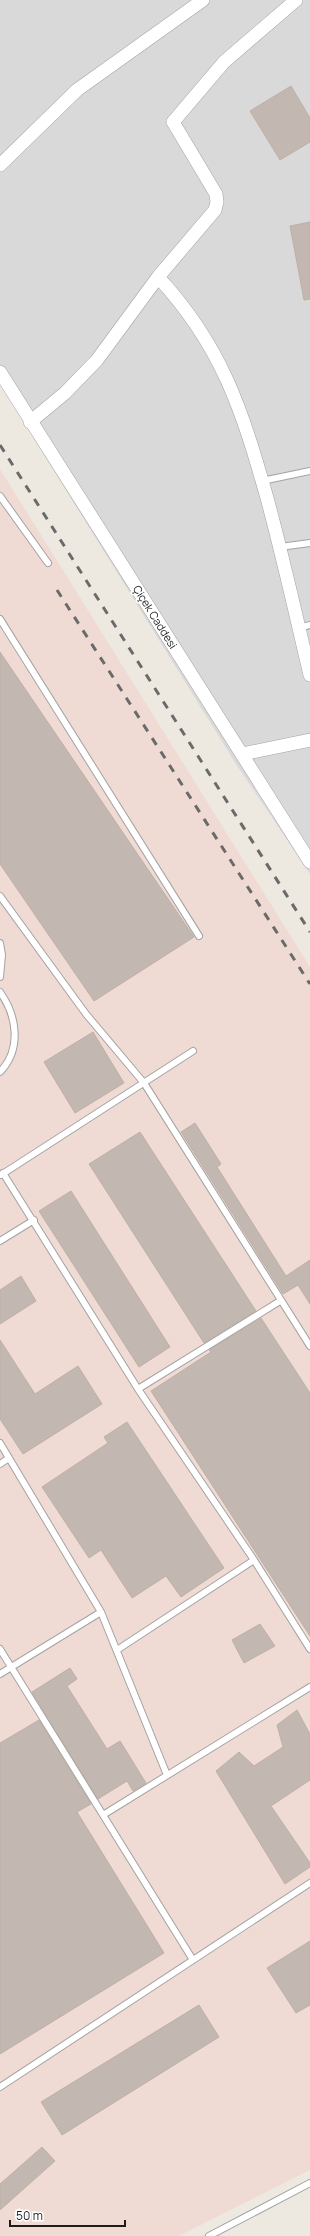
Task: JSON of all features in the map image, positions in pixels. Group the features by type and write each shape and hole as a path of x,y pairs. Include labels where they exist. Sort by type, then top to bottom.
{"street":[{"path":"0,165 77,90 203,0"},
{"path":"30,422 65,393 97,360 158,277 215,210 217,202 216,194 173,122 224,62 296,0"},
{"path":"158,277 191,315 220,363 248,430 280,548 304,626 310,675"},
{"name":"Çiçek Caddesi","path":"0,372 30,422 310,862"},
{"path":"242,754 310,740"}],"lane":[{"path":"262,481 310,472"},
{"path":"0,496 48,563"},
{"path":"280,548 310,543"},
{"path":"0,619 199,936"},
{"path":"0,896 86,1014 144,1083 280,1301 310,1346"},
{"path":"0,943 2,955 0,977"},
{"path":"0,992 9,1008 15,1036 10,1059 0,1072"},
{"path":"193,1051 2,1174 34,1220 138,1389 254,1560 310,1649"},
{"path":"0,1241 34,1220"},
{"path":"138,1389 280,1301"},
{"path":"0,1443 101,1612 167,1775"},
{"path":"0,1464 9,1458"},
{"path":"117,1650 254,1560"},
{"path":"0,1674 101,1612"},
{"path":"0,1649 193,1960"},
{"path":"103,1815 310,1686"},
{"path":"0,2087 310,1883"},
{"path":"209,2236 310,2184"}],"shaded area":[{"path":"0,0 310,0 310,874 236,764 0,384"},
{"path":"0,469 310,967 310,2170 179,2236 0,2236"}],"building":[{"path":"291,86 310,118 310,142 280,160 250,111"},
{"path":"310,222 310,299 304,300 290,226"},
{"path":"0,652 194,937 94,1001 0,864"},
{"path":"93,1032 124,1083 75,1113 44,1062"},
{"path":"195,1123 221,1164 217,1167 286,1276 310,1260 310,1304 298,1285 283,1294 181,1132"},
{"path":"140,1132 256,1311 204,1343 89,1164"},
{"path":"71,1191 170,1347 139,1367 39,1211"},
{"path":"21,1276 36,1301 0,1324 0,1290"},
{"path":"261,1318 310,1393 310,1636 151,1391 211,1352 209,1350"},
{"path":"0,1340 35,1394 78,1366 102,1404 23,1454 0,1419"},
{"path":"127,1422 224,1568 181,1597 166,1576 132,1598 101,1550 89,1558 42,1487 108,1443 104,1437"},
{"path":"260,1624 275,1646 244,1663 232,1640"},
{"path":"70,1668 77,1679 67,1686 107,1749 120,1741 146,1783 133,1791 127,1781 98,1799 32,1692"},
{"path":"297,1710 310,1734 310,1780 271,1806 310,1863 310,1867 285,1884 216,1771 239,1752 254,1766 283,1747 277,1725"},
{"path":"39,1720 91,1804 77,1812 164,1953 0,2054 0,1743"},
{"path":"310,1941 310,2005 296,2013 267,1968"},
{"path":"199,2005 219,2037 62,2135 41,2102"},
{"path":"42,2147 55,2161 0,2210 0,2184"}],"railway":[{"path":"0,445 310,932"},
{"path":"57,590 310,984"}]}
